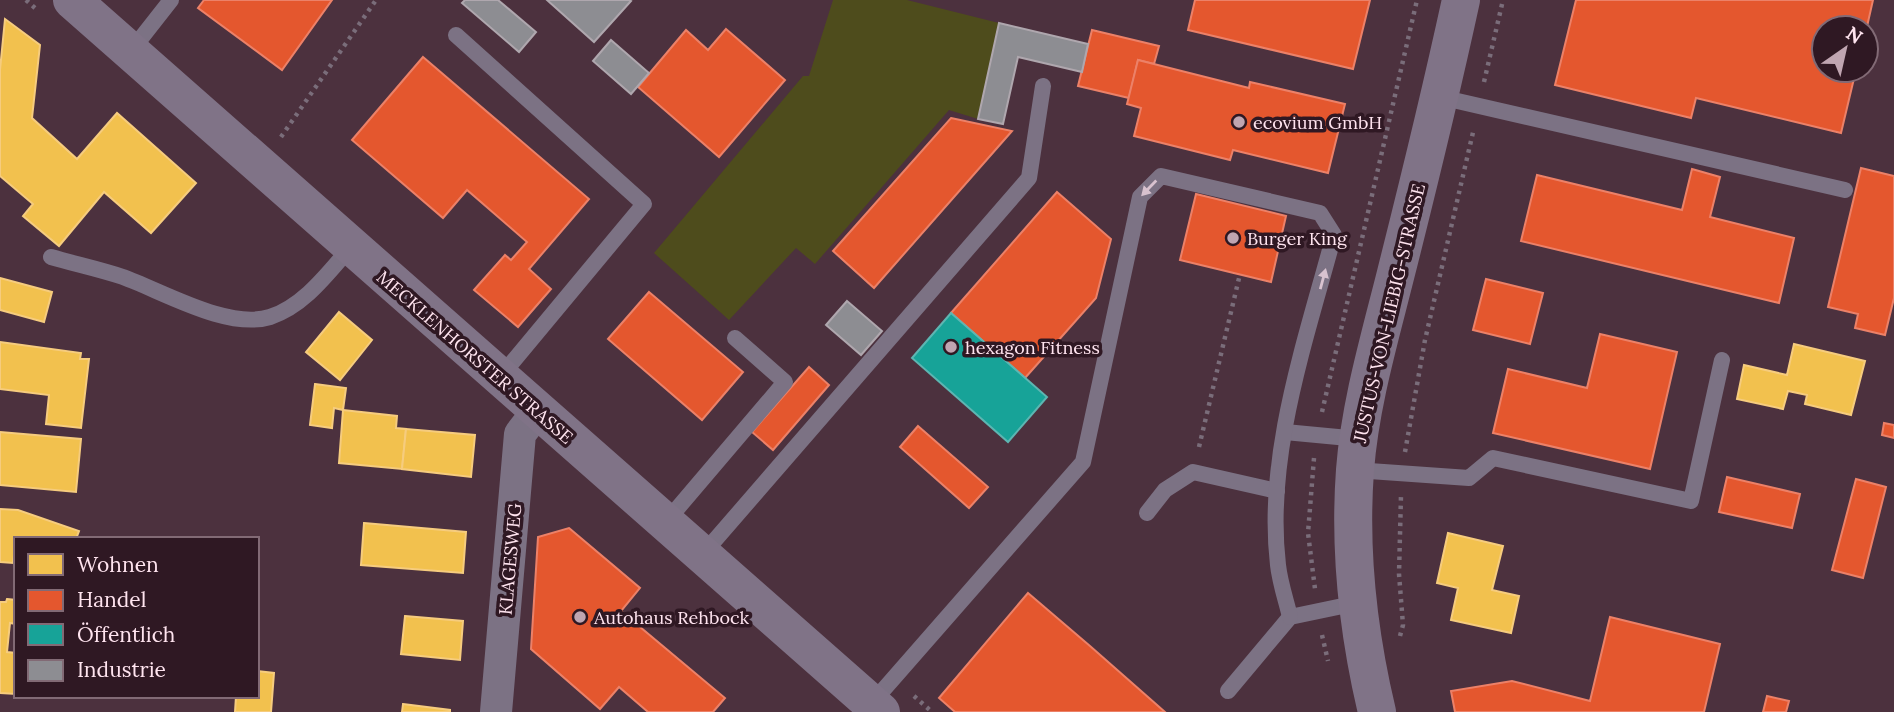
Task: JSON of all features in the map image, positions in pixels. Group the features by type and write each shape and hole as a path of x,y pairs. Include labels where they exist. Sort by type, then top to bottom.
{"main road":[{"name":"MECKLENHORSTER STRASSE","path":"72,0 350,248 876,708"},
{"name":"JUSTUS-VON-LIEBIG-STRASSE","path":"1377,712 1364,656 1352,540 1357,454 1380,339 1440,97 1461,0"}],"street":[{"name":"KLAGESWEG","path":"496,712 520,434 537,412"}],"lane":[{"path":"130,53 171,0"},
{"path":"456,35 644,204 499,379"},
{"path":"702,555 1029,178 1043,86"},
{"path":"1440,97 1845,190"},
{"path":"876,708 1083,462 1140,197 1161,176 1320,213 1334,235 1285,432 1277,491 1278,566 1290,617"},
{"path":"51,257 119,276 227,317 254,321 273,316 308,294 350,248"},
{"path":"665,523 785,382 735,338"},
{"path":"1285,432 1357,454 1402,472 1469,478 1493,458 1690,501 1722,360"},
{"path":"1147,513 1165,490 1193,472 1277,491"},
{"path":"1228,691 1290,617 1357,603"}],"path":[{"path":"278,141 376,0"},
{"path":"1399,643 1403,625 1399,574 1402,472 1425,340 1503,0"},
{"path":"1193,472 1240,274"}],"shaded area":[{"path":"833,0 907,0 999,23 978,119 949,110 815,264 796,248 729,320 654,253 803,76 809,76"}],"building: Wohnen":[{"path":"5,19 40,45 32,118 77,159 117,113 196,183 151,233 104,192 59,246 23,216 33,204 0,176 0,70"},
{"path":"0,278 52,292 44,322 0,310"},
{"path":"339,312 372,340 340,380 306,352"},
{"path":"0,342 81,353 80,359 89,359 81,428 46,424 49,395 0,389"},
{"path":"1794,344 1865,361 1851,415 1805,404 1807,395 1788,391 1783,409 1737,399 1744,365 1787,375"},
{"path":"315,384 346,388 343,410 334,408 332,428 310,425"},
{"path":"343,410 397,416 396,428 406,429 402,469 339,463"},
{"path":"406,429 475,435 471,477 402,469"},
{"path":"0,432 81,439 76,492 0,485"},
{"path":"0,509 18,510 79,531 77,537 14,537 13,563 0,562"},
{"path":"364,523 466,532 463,573 361,565"},
{"path":"1448,533 1503,546 1492,590 1519,596 1511,633 1451,620 1458,588 1437,583"},
{"path":"7,599 14,600 14,624 10,623 7,652 14,653 14,694 0,693 0,602 6,602"},
{"path":"405,616 463,621 460,660 401,654"},
{"path":"259,671 274,673 271,712 235,712 236,698 259,698"},
{"path":"403,704 450,710 450,712 402,712"}],"building: Handel":[{"path":"204,0 332,0 282,70 198,8"},
{"path":"1195,0 1370,0 1353,69 1188,30"},
{"path":"1576,0 1873,0 1870,14 1810,14 1810,84 1853,84 1841,133 1696,98 1691,118 1555,85"},
{"path":"726,29 785,80 719,157 638,87 686,30 708,50"},
{"path":"1092,30 1159,46 1154,64 1138,60 1129,98 1078,86"},
{"path":"423,57 589,199 529,269 551,289 518,327 474,290 505,255 511,260 527,242 467,190 443,218 352,140"},
{"name":"ecovium GmbH","path":"1138,60 1249,88 1250,82 1345,104 1328,173 1233,150 1230,160 1134,136 1141,108 1127,104"},
{"path":"951,118 1012,131 874,288 833,251"},
{"path":"1861,168 1894,176 1894,298 1885,335 1855,328 1858,314 1828,307"},
{"path":"1692,169 1720,177 1710,217 1794,238 1779,303 1521,241 1537,175 1682,210"},
{"path":"1057,192 1111,239 1096,298 1025,378 951,313"},
{"name":"Burger King","path":"1196,194 1286,216 1271,282 1180,260"},
{"path":"1486,279 1543,293 1530,344 1473,330"},
{"path":"649,292 743,372 702,420 608,339"},
{"path":"1600,334 1677,352 1650,469 1493,433 1508,369 1587,388"},
{"path":"809,367 829,385 773,450 752,432"},
{"path":"1884,423 1894,425 1894,438 1882,435"},
{"path":"918,426 988,487 969,508 900,447"},
{"path":"1727,477 1800,494 1792,528 1719,512"},
{"path":"1856,479 1886,487 1863,578 1832,570"},
{"name":"Autohaus Rehbock","path":"569,528 640,588 621,611 725,698 713,712 648,712 619,687 600,709 531,649 538,537"},
{"path":"1028,593 1165,712 955,712 939,698"},
{"path":"1610,617 1720,644 1704,712 1455,712 1451,691 1512,681 1590,701"},
{"path":"1767,696 1789,701 1786,712 1763,712"}],"building: Öffentlich":[{"path":"951,313 1047,397 1008,442 912,358"}],"building: Industrie":[{"path":"465,0 498,0 536,32 519,52 462,3"},
{"path":"547,0 629,0 631,1 594,42"},
{"path":"999,23 1088,44 1082,72 1018,57 1003,124 978,119"},
{"path":"611,40 649,73 631,94 593,61"},
{"path":"847,301 882,331 861,355 826,325"}],"place":[{"name":"ecovium GmbH","path":"1239,122"},
{"name":"Burger King","path":"1233,238"},
{"name":"hexagon Fitness","path":"951,347"},
{"name":"Autohaus Rehbock","path":"580,617"}]}
